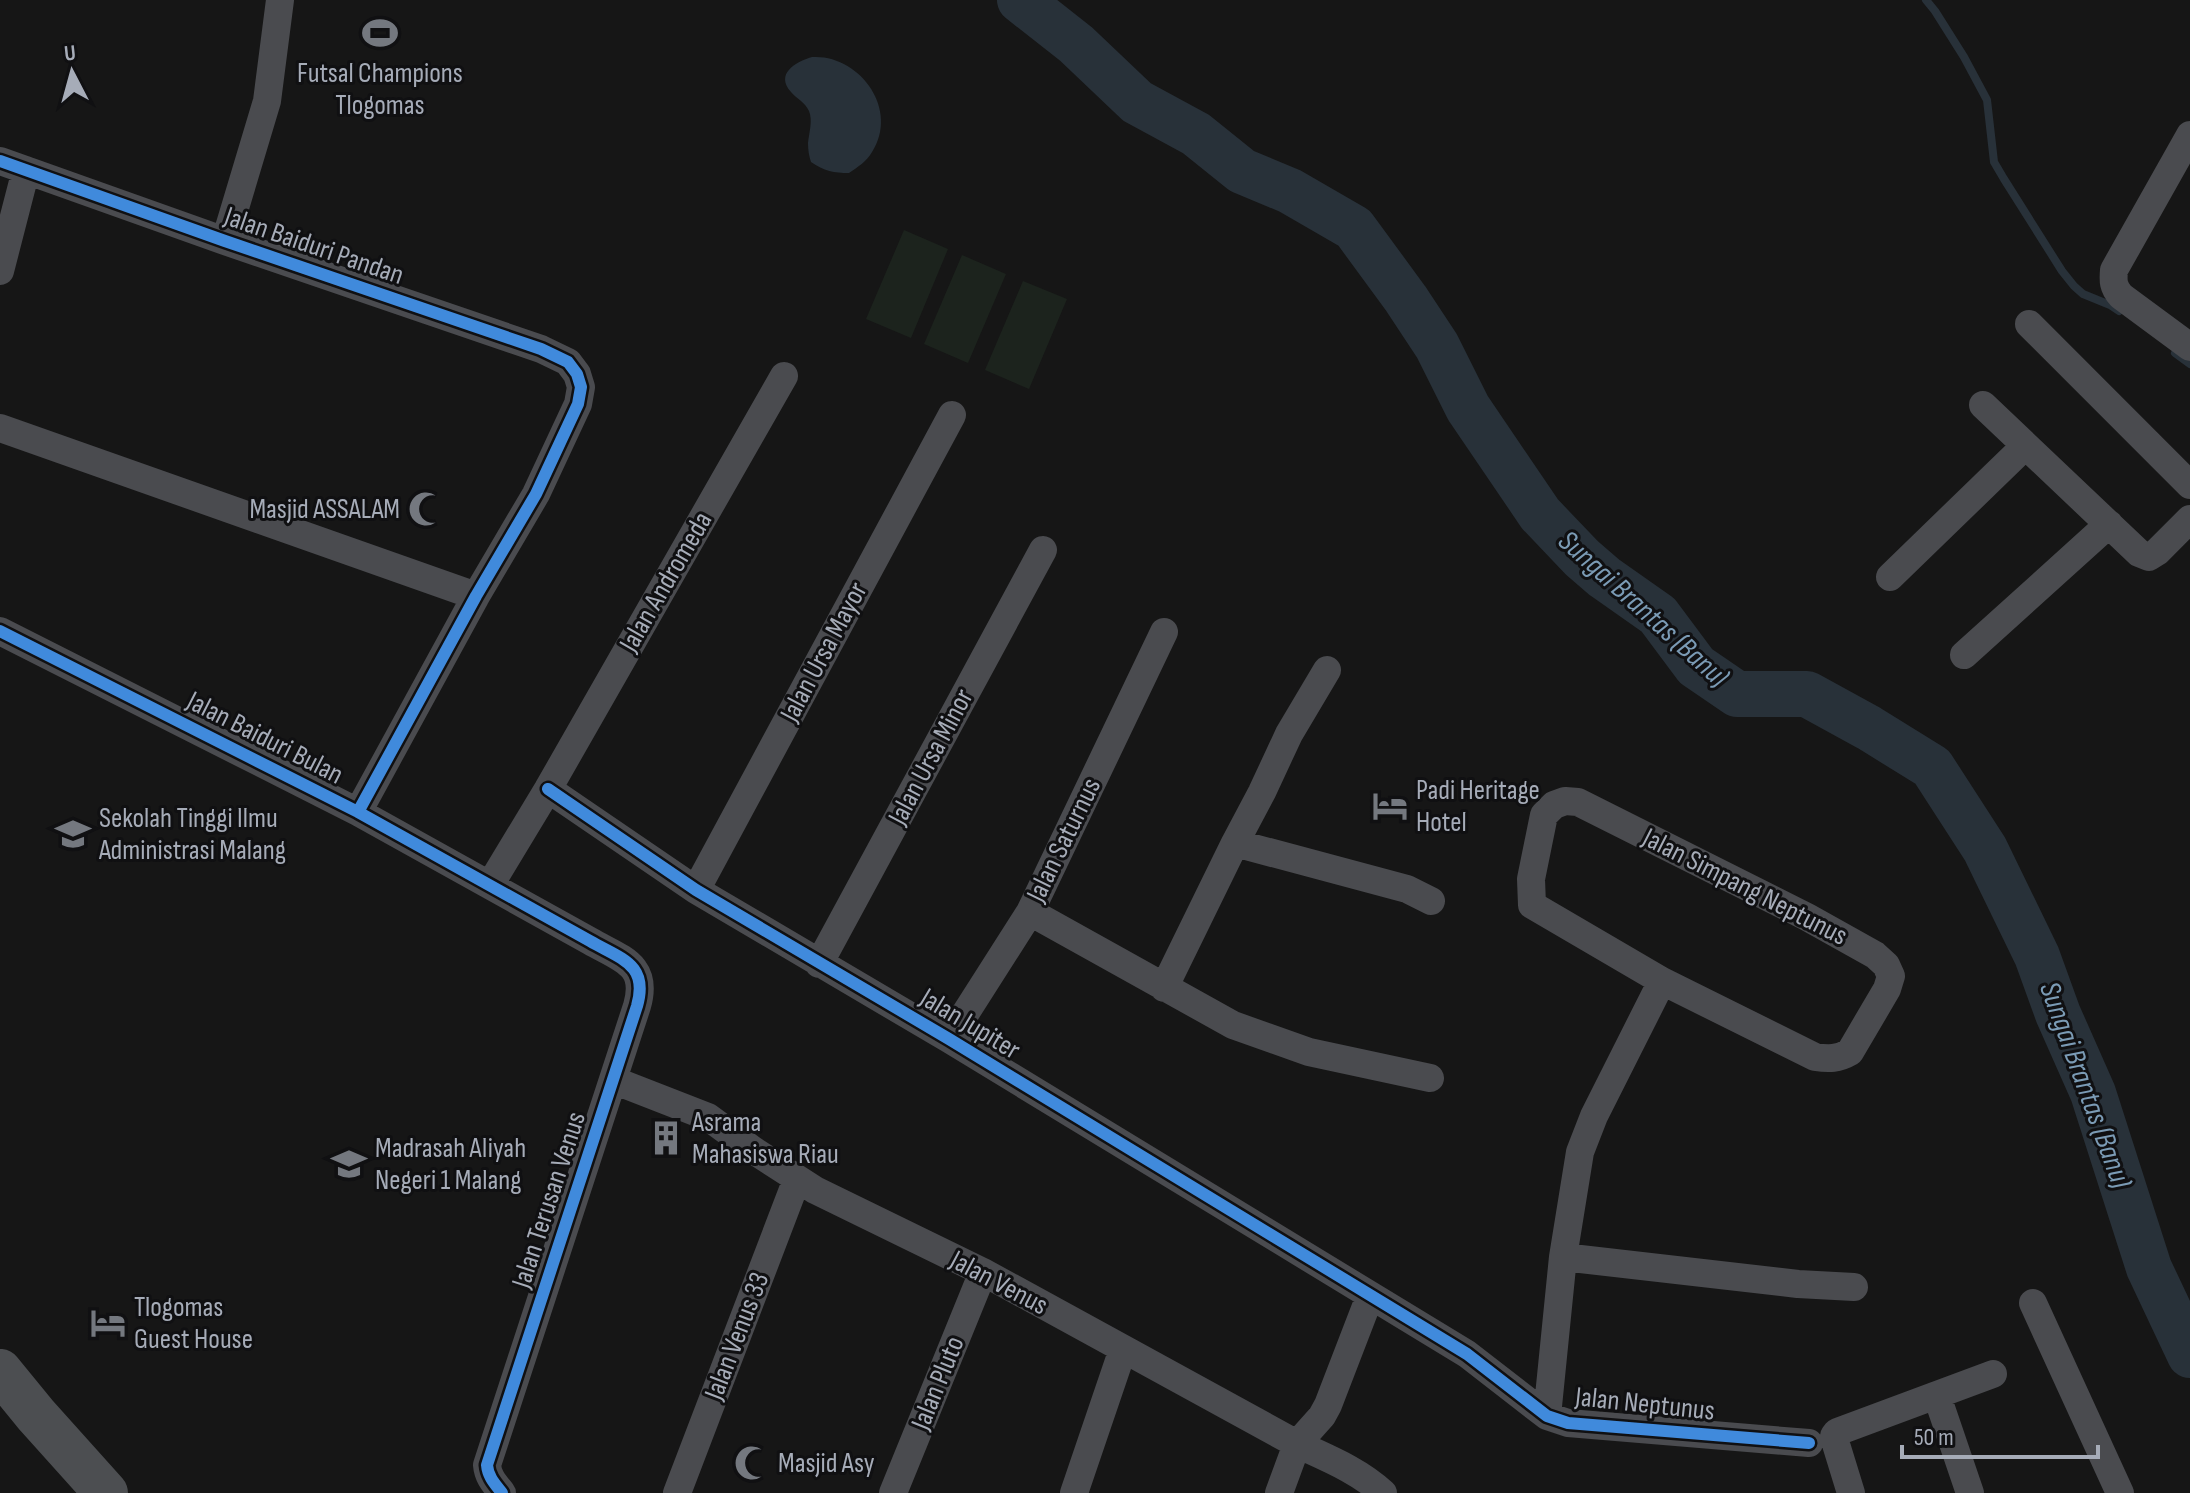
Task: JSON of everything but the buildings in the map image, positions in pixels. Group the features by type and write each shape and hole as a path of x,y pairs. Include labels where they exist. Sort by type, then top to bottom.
{"main road":[{"path":"0,1371 106,1493"}],"street":[{"path":"225,241 267,101 280,0"},
{"path":"2190,135 2114,270 2113,281 2121,296 2190,347"},
{"path":"0,271 13,166"},
{"name":"Jalan Baiduri Pandan","path":"13,166 541,349 568,362 577,374 581,387 578,404 536,494 476,596"},
{"path":"2029,324 2190,485"},
{"name":"Jalan Andromeda","path":"548,789 784,376"},
{"path":"1983,405 2139,553 2149,557 2157,552 2190,519"},
{"name":"Jalan Ursa Mayor","path":"696,890 952,415"},
{"path":"0,428 476,596 358,812"},
{"path":"1890,577 2025,446"},
{"path":"1964,655 2109,524"},
{"name":"Jalan Ursa Minor","path":"819,964 1043,550"},
{"name":"Jalan Baiduri Bulan","path":"0,631 358,812 590,941"},
{"name":"Jalan Saturnus","path":"949,1039 1030,912 1164,632"},
{"path":"1164,988 1289,734 1327,670"},
{"path":"490,885 548,789"},
{"name":"Jalan Jupiter","path":"548,789 696,890 949,1039 1370,1296"},
{"name":"Jalan Simpang Neptunus","path":"1565,801 1578,802 1807,917 1875,955 1886,965 1891,976 1887,989 1850,1052 1840,1058 1829,1059 1815,1057 1662,981 1532,905 1531,879 1544,815 1554,805 1565,801"},
{"path":"1235,843 1407,889 1431,901"},
{"path":"1030,912 1233,1025 1295,1048 1430,1078"},
{"name":"Jalan Terusan Venus","path":"502,1493 492,1481 487,1465 642,990 636,972 628,963 590,941"},
{"path":"1547,1416 1563,1257 1580,1152 1594,1116 1662,981"},
{"name":"Jalan Venus","path":"613,1080 708,1117 815,1190 983,1272 1361,1476 1383,1493"},
{"name":"Jalan Venus 33","path":"677,1493 797,1179"},
{"path":"1563,1257 1798,1284 1854,1287"},
{"name":"Jalan Pluto","path":"893,1493 983,1272"},
{"path":"1279,1493 1297,1444 1328,1405 1370,1296"},
{"name":"Jalan Neptunus","path":"1370,1296 1467,1354 1547,1416 1568,1423 1809,1443"},
{"path":"2033,1303 2120,1493"},
{"path":"1074,1493 1123,1349"},
{"path":"1851,1493 1835,1441 1837,1432 1993,1374"},
{"path":"1937,1396 1970,1493"}],"shaded area":[{"path":"812,57 829,58 859,74 878,102 881,119 879,135 868,158 849,173 829,171 811,162 809,111 791,92 785,80 789,70"},
{"path":"904,230 948,249 911,338 866,319"},
{"path":"962,255 1006,274 968,363 924,344"},
{"path":"1023,281 1067,299 1029,389 985,370"}],"waterway":[{"name":"Sungai Brantas (Banu)","path":"1020,0 1076,44 1137,102 1196,134 1242,171 1290,191 1354,228 1437,346 1468,408 1540,514 1604,577 1658,615 1696,666 1737,694 1807,694 1932,767 1985,849 2037,956 2058,1014 2093,1093 2149,1268 2190,1355"},
{"path":"1926,0 1964,57 1987,100 1994,162 2004,179 2074,286 2083,294 2119,311"},
{"path":"2175,353 2190,364"}],"cycle path":[{"path":"0,161 541,349 568,362 577,374 581,387 578,404 536,494 476,596 358,812"},
{"path":"0,631 358,812 622,958 636,972 640,992 637,1006 487,1465 490,1477 502,1493"},
{"path":"548,789 696,890 949,1039 1467,1354 1547,1416 1568,1423 1809,1443"}],"place":[{"name":"Futsal Champions Tlogomas","path":"380,33"},
{"name":"Masjid ASSALAM","path":"426,509"},
{"name":"Padi Heritage Hotel","path":"1390,806"},
{"name":"Sekolah Tinggi Ilmu Administrasi Malang","path":"73,834"},
{"name":"Asrama Mahasiswa Riau","path":"666,1138"},
{"name":"Madrasah Aliyah Negeri 1 Malang","path":"349,1164"},
{"name":"Tlogomas Guest House","path":"108,1323"},
{"name":"Masjid Asy","path":"752,1463"}]}
